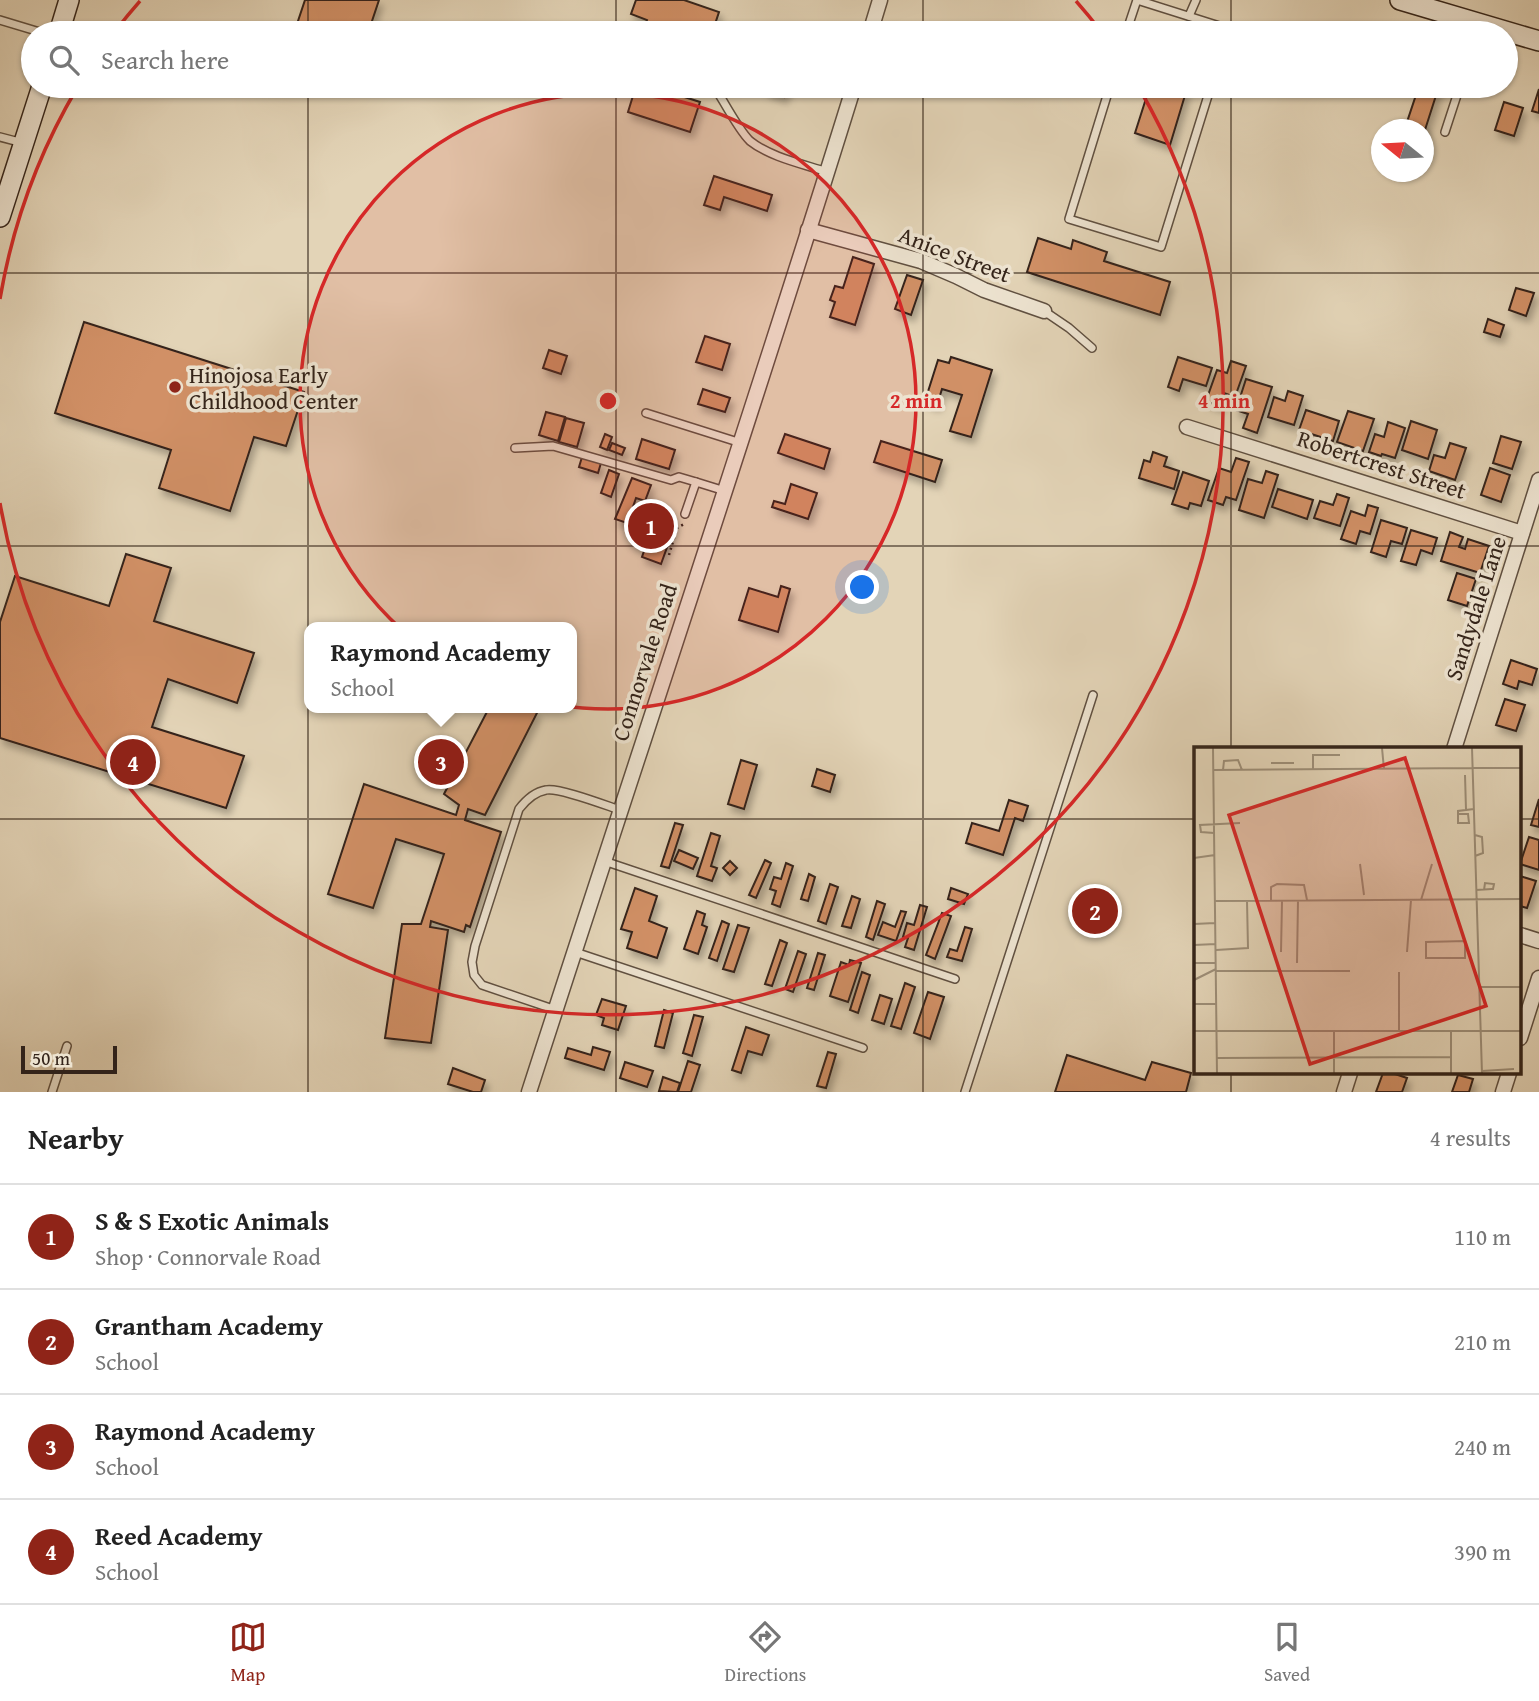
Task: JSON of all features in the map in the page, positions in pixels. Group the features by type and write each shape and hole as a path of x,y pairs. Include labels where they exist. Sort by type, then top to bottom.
{"street":[{"path":"63,21 69,0"},
{"path":"874,21 880,0"},
{"path":"1412,2 1446,21"},
{"path":"1518,37 1539,41"},
{"path":"0,217 38,98"},
{"name":"Connorvale Road","path":"529,1092 741,443 850,98"},
{"name":"Anice Street","path":"808,230 921,261 984,290 1044,311"},
{"name":"Robertcrest Street","path":"1187,427 1522,533"},
{"name":"Sandydale Lane","path":"1455,747 1539,480"},
{"path":"1522,936 1539,941"},
{"path":"1522,1032 1539,978"},
{"path":"1344,1092 1350,1074"},
{"path":"1503,1092 1509,1074"}],"lane":[{"path":"1130,21 1137,0 1204,21"},
{"path":"1189,16 1196,0"},
{"path":"0,20 21,26"},
{"path":"721,98 750,141 776,155 827,172"},
{"path":"1106,98 1069,219 1161,247 1207,98"},
{"path":"1445,132 1456,98"},
{"path":"0,137 24,143"},
{"path":"1044,311 1092,348"},
{"path":"646,413 741,443"},
{"path":"515,448 553,446 671,480 679,477 725,491"},
{"path":"685,514 696,482"},
{"path":"965,1092 1093,695"},
{"path":"556,1010 482,985 474,975 472,962 479,933 519,808 536,793 548,789 620,810"},
{"path":"604,861 955,979"},
{"path":"574,952 863,1048"},
{"path":"52,1092 67,1046"}],"path":[{"path":"668,555 677,528 688,523 685,514"}],"building":[{"path":"305,0 379,0 372,21 298,21"},
{"path":"636,0 684,0 719,12 716,21 647,21 631,14"},
{"path":"1539,89 1539,113 1532,111"},
{"path":"632,98 688,98 700,102 690,132 628,112"},
{"path":"1146,98 1184,98 1170,145 1135,133"},
{"path":"1415,98 1435,98 1428,119 1408,119"},
{"path":"1504,102 1523,108 1514,136 1495,130"},
{"path":"714,176 772,195 767,211 724,197 720,210 704,205"},
{"path":"1038,238 1071,249 1073,240 1107,252 1104,261 1170,282 1160,315 1027,272"},
{"path":"853,257 874,264 855,325 830,317 835,302 830,300 835,286 843,288"},
{"path":"907,275 923,280 911,315 895,309"},
{"path":"1516,288 1534,293 1526,316 1509,310"},
{"path":"1488,319 1504,325 1500,337 1484,332"},
{"path":"84,322 304,392 286,446 254,437 230,511 159,488 171,450 55,413"},
{"path":"705,336 730,344 722,370 696,362"},
{"path":"549,350 567,356 561,374 543,368"},
{"path":"951,357 992,370 971,437 950,431 962,395 942,389 937,405 925,401 938,360 949,363"},
{"path":"1178,357 1212,368 1206,386 1183,379 1179,391 1168,387"},
{"path":"1231,361 1246,366 1235,397 1224,393 1220,406 1206,401 1217,370 1227,373"},
{"path":"1246,379 1272,387 1257,433 1243,428 1248,414 1236,410"},
{"path":"703,389 730,398 725,412 698,404"},
{"path":"1288,391 1303,396 1294,425 1268,417 1274,397 1285,401"},
{"path":"1306,410 1339,421 1333,441 1299,430"},
{"path":"1348,411 1374,419 1363,451 1337,442"},
{"path":"546,412 565,417 558,441 539,435"},
{"path":"566,418 584,423 577,447 559,442"},
{"path":"1411,421 1437,430 1428,459 1402,450"},
{"path":"1388,422 1405,428 1395,458 1369,452 1375,434 1384,437"},
{"path":"605,434 612,437 607,450 600,447"},
{"path":"785,434 830,449 824,469 778,453"},
{"path":"1501,436 1521,442 1512,469 1493,463"},
{"path":"642,439 675,450 669,469 636,459"},
{"path":"881,441 942,460 935,482 874,462"},
{"path":"612,443 625,448 622,455 609,450"},
{"path":"1450,443 1466,448 1455,480 1429,471 1434,455 1445,458"},
{"path":"1153,452 1167,457 1164,466 1179,471 1174,489 1139,478 1144,460 1150,462"},
{"path":"582,457 601,463 598,473 579,467"},
{"path":"1236,458 1249,462 1236,500 1226,497 1223,505 1208,500 1219,468 1231,472"},
{"path":"1490,468 1510,475 1501,502 1481,495"},
{"path":"609,470 619,474 611,497 601,493"},
{"path":"1266,471 1278,475 1264,518 1239,510 1248,479 1262,483"},
{"path":"1183,472 1209,481 1201,506 1190,503 1188,509 1172,504"},
{"path":"632,478 651,485 645,501 636,498 633,507 670,520 664,537 670,539 661,564 642,557 651,531 615,519"},
{"path":"791,484 817,493 808,519 772,507 774,501 785,504"},
{"path":"1278,489 1313,500 1307,519 1272,507"},
{"path":"1337,494 1349,498 1340,526 1314,518 1320,501 1333,505"},
{"path":"1368,505 1378,508 1370,534 1360,531 1356,544 1341,539 1351,511 1365,516"},
{"path":"1381,520 1407,528 1402,544 1391,541 1386,557 1371,552"},
{"path":"1411,530 1437,538 1432,554 1421,550 1416,565 1401,561"},
{"path":"1450,532 1463,537 1459,547 1465,549 1468,539 1489,546 1480,573 1441,561"},
{"path":"126,554 171,568 154,621 254,653 237,703 168,679 152,727 244,756 226,808 0,738 0,622 15,576 109,606"},
{"path":"1457,573 1476,579 1467,606 1448,600"},
{"path":"781,586 790,589 778,632 739,620 749,588 778,597"},
{"path":"1511,660 1537,669 1532,685 1519,681 1517,689 1503,684"},
{"path":"1505,699 1525,705 1516,731 1496,725"},
{"path":"486,713 537,713 485,815 468,809 465,820 501,832 470,927 466,925 464,932 431,921 430,927 448,930 431,1043 385,1038 402,924 421,924 444,854 396,839 373,908 328,894 364,784 456,815 459,805 444,794"},
{"path":"741,760 757,765 744,809 728,804"},
{"path":"817,769 835,775 830,792 812,786"},
{"path":"1539,799 1539,827 1531,825"},
{"path":"1009,800 1028,806 1023,821 1015,818 1003,855 966,843 972,823 999,831"},
{"path":"675,823 683,825 669,868 661,866"},
{"path":"711,833 720,836 711,866 717,868 712,881 697,876"},
{"path":"1529,837 1539,840 1539,870 1522,865"},
{"path":"679,850 698,858 693,869 674,861"},
{"path":"765,860 771,863 756,898 749,895"},
{"path":"730,861 737,868 730,875 723,868"},
{"path":"786,863 793,866 780,907 772,904 776,891 770,889 774,877 781,879"},
{"path":"809,874 815,877 808,901 801,899"},
{"path":"1522,877 1536,881 1527,908 1522,907"},
{"path":"830,884 838,887 826,924 818,921"},
{"path":"635,888 657,896 649,921 667,928 657,958 627,948 632,932 621,929"},
{"path":"951,888 968,894 964,904 948,899"},
{"path":"852,896 860,899 851,928 842,926"},
{"path":"877,901 885,904 873,940 866,937"},
{"path":"920,905 927,907 914,950 905,947 908,938 903,937 907,923 914,925"},
{"path":"697,911 705,914 702,925 707,927 698,954 684,949"},
{"path":"901,911 906,912 896,941 878,935 883,922 895,927"},
{"path":"942,913 951,916 935,959 926,955"},
{"path":"722,921 729,924 717,961 709,958"},
{"path":"738,925 749,928 734,972 723,969"},
{"path":"965,927 972,929 962,961 947,957 950,949 957,951"},
{"path":"780,940 787,943 772,986 765,984"},
{"path":"798,951 806,954 793,992 785,989"},
{"path":"818,953 825,955 814,990 807,988"},
{"path":"850,960 861,963 848,1002 830,996 841,962 849,965"},
{"path":"862,972 870,975 858,1013 850,1010"},
{"path":"905,983 915,987 901,1029 891,1026"},
{"path":"928,992 944,997 930,1039 914,1033"},
{"path":"880,995 892,999 884,1024 872,1020"},
{"path":"602,999 626,1006 618,1030 602,1025 604,1018 596,1015"},
{"path":"664,1010 673,1013 664,1048 655,1046"},
{"path":"694,1015 703,1017 692,1056 683,1053"},
{"path":"746,1027 769,1035 762,1055 748,1051 741,1073 732,1070"},
{"path":"593,1047 610,1052 604,1070 565,1058 568,1048 591,1055"},
{"path":"828,1052 836,1054 826,1088 817,1086"},
{"path":"1067,1055 1145,1080 1152,1062 1191,1073 1186,1092 1055,1092"},
{"path":"688,1061 700,1065 691,1092 678,1092"},
{"path":"625,1062 653,1071 647,1087 620,1078"},
{"path":"453,1068 485,1080 481,1092 448,1084"},
{"path":"1383,1074 1407,1078 1402,1092 1376,1092"},
{"path":"1458,1075 1473,1079 1469,1092 1452,1092"},
{"path":"663,1077 680,1083 677,1092 659,1091"}],"place":[{"name":"Hinojosa Early Childhood Center","path":"175,387"},
{"name":"S & S Exotic Animals","path":"651,526"},
{"name":"Reed Academy","path":"133,762"},
{"name":"Raymond Academy","path":"441,762"},
{"name":"Grantham Academy","path":"1095,911"}]}
